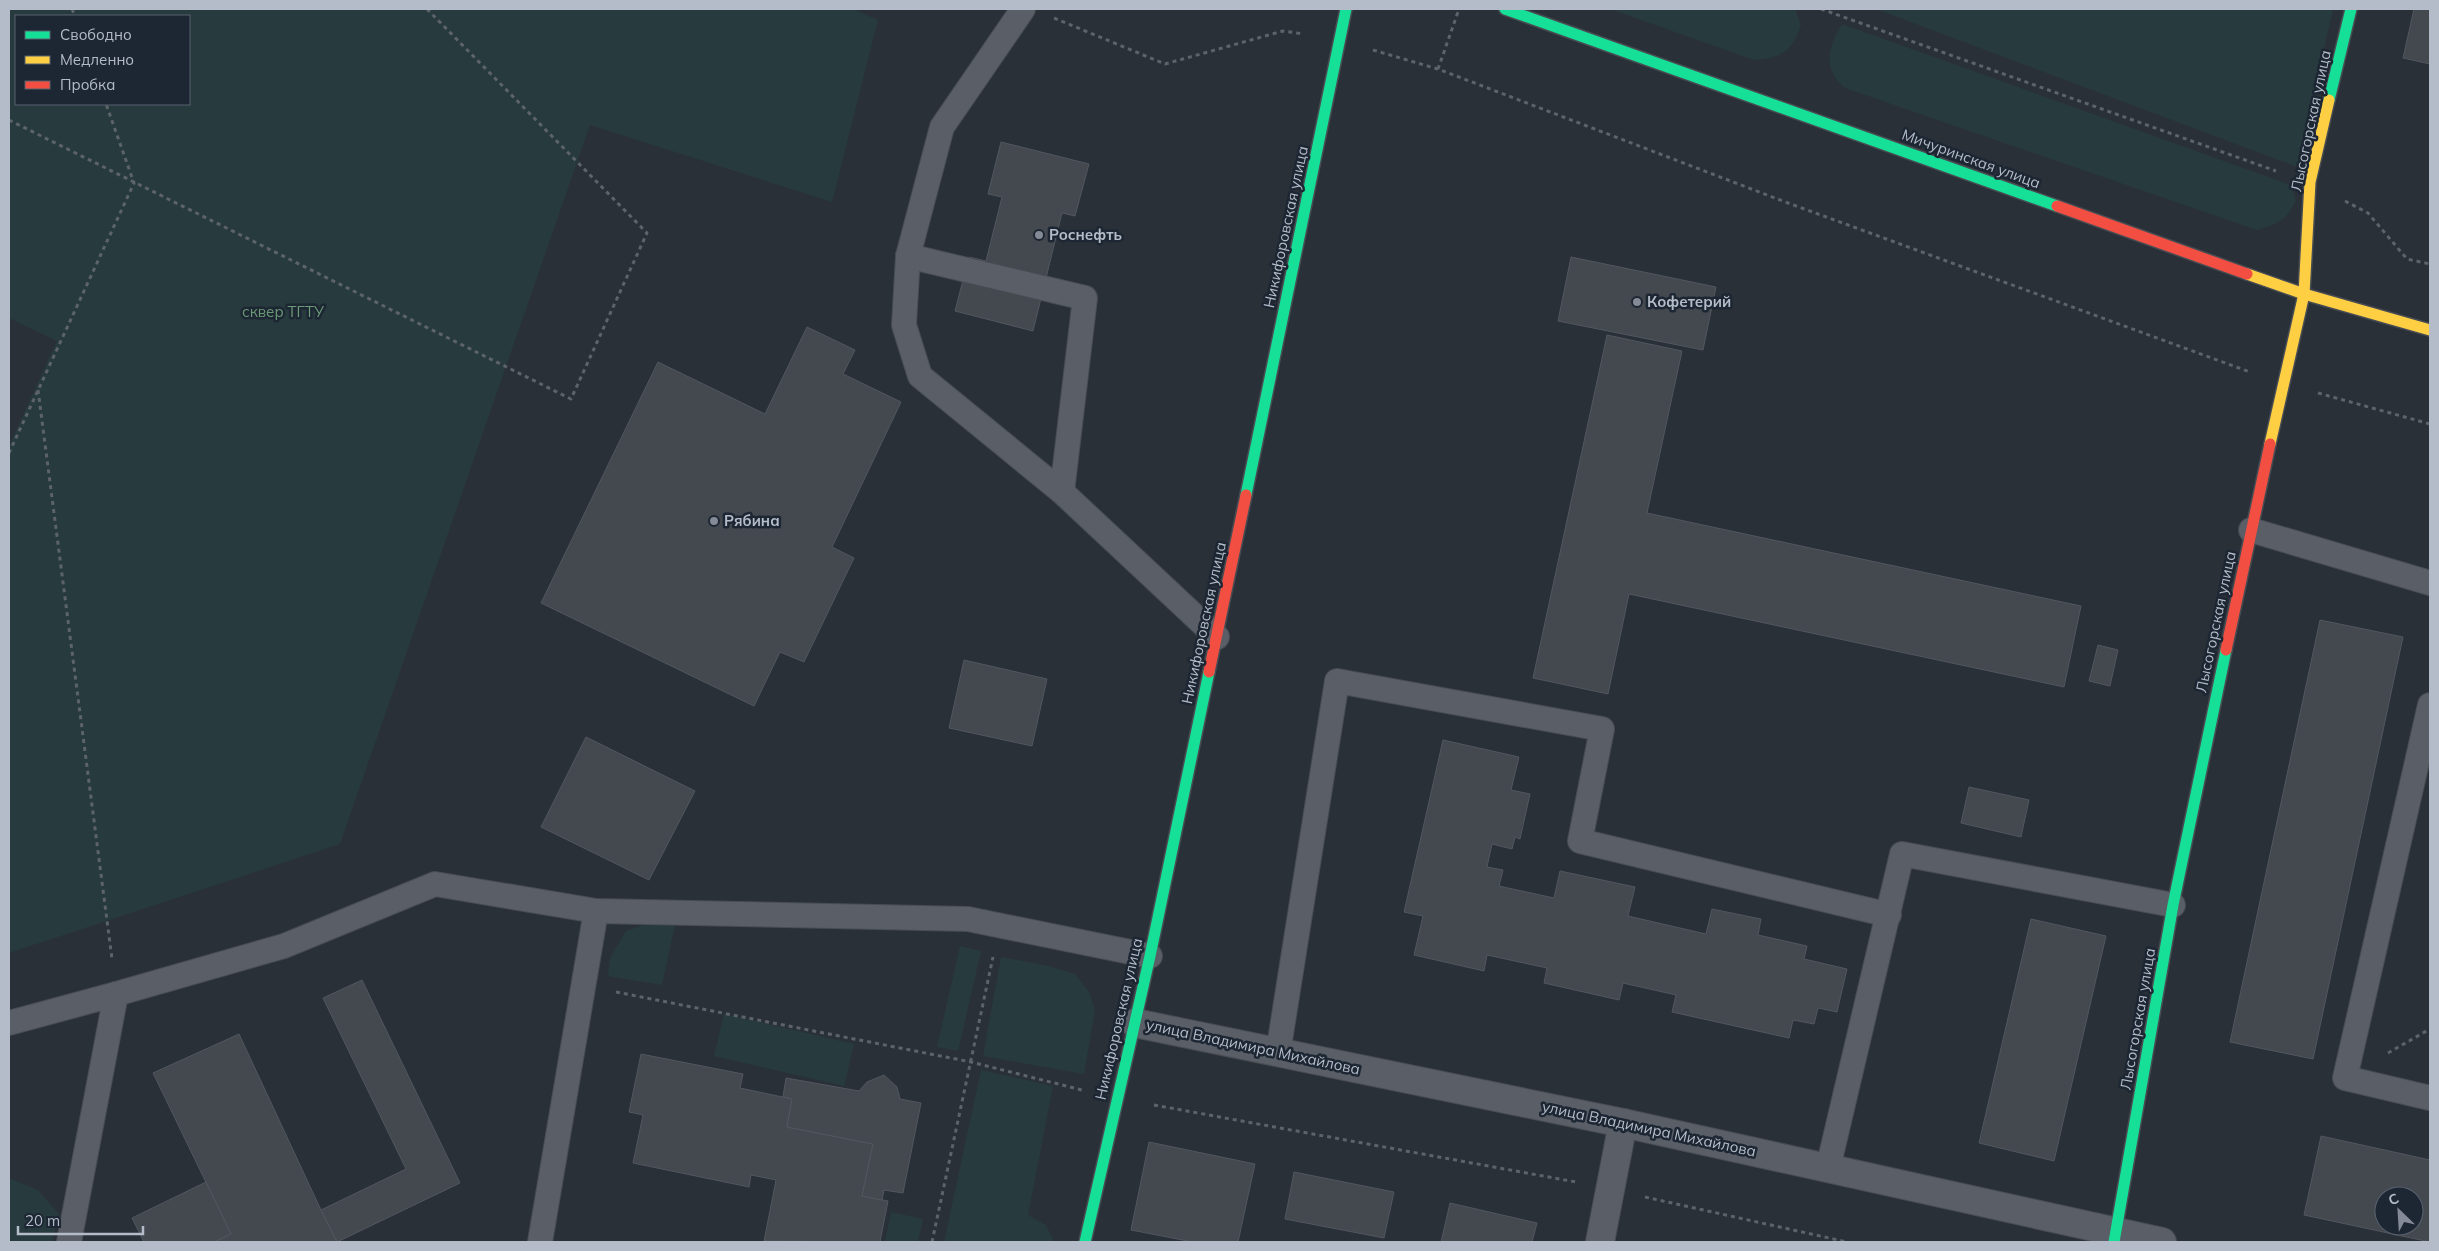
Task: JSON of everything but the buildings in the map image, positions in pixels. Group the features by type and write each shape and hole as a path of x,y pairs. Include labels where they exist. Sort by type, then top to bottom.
{"main road":[{"name":"Никифоровская улица","path":"1085,1242 1150,956 1346,9"},
{"name":"Мичуринская улица","path":"1505,9 2304,294 2430,330"},
{"name":"Лысогорская улица","path":"2115,1237 2173,905 2251,530 2304,294 2310,182 2351,9"}],"street":[{"name":"улица Владимира Михайлова","path":"1135,1023 1623,1123 1828,1168 2115,1237 2162,1242"},
{"path":"1600,1242 1612,1189 1623,1123"}],"lane":[{"path":"1022,9 942,127 908,256 904,325 920,376 1062,492 1217,637"},
{"path":"908,256 1085,298 1062,492"},
{"path":"2251,530 2430,584"},
{"path":"1278,1052 1337,681 1602,729 1580,842 1889,915"},
{"path":"2430,706 2344,1078 2430,1098"},
{"path":"1828,1168 1902,854 2173,905"},
{"path":"9,1023 284,946 435,884 596,912 968,919 1150,956"},
{"path":"540,1242 596,912"},
{"path":"69,1242 116,994"}],"path":[{"path":"9,120 571,399 648,233 427,9"},
{"path":"1438,68 1459,9"},
{"path":"1821,9 2310,182 2368,213 2407,259 2430,264"},
{"path":"1049,16 1165,64 1283,31 1339,40 1438,68 1788,203 2219,362 2285,384 2430,424"},
{"path":"9,453 134,183 106,105"},
{"path":"38,390 116,994"},
{"path":"932,1242 1000,925"},
{"path":"584,986 971,1062 1116,1099 1612,1189 1847,1242"}],"green space":[{"name":"сквер ТГТУ","path":"9,9 853,9 878,20 832,202 590,125 340,844 9,953 9,446 57,341 9,318"},
{"path":"1610,9 1795,9 1801,25 1794,42 1785,52 1772,57 1754,60"},
{"path":"1876,9 2333,9 2297,167"},
{"path":"1842,24 2291,185 2296,200 2293,207 2281,221 2257,230 1845,88 1833,74 1830,66 1833,41"},
{"path":"657,920 675,925 662,985 608,976 610,958 626,931"},
{"path":"960,946 981,951 958,1051 937,1047"},
{"path":"1001,957 1049,966 1075,974 1089,992 1095,1010 1084,1074 983,1056"},
{"path":"724,1014 854,1044 844,1086 714,1056"},
{"path":"981,1070 1053,1086 1028,1215 1046,1225 1053,1239 1052,1242 944,1242"},
{"path":"9,1178 38,1190 59,1214 52,1242 9,1242"},
{"path":"891,1212 923,1219 918,1242 885,1242"}],"traffic: fast":[{"path":"1246,495 1346,9"},
{"path":"1505,9 2057,206"},
{"path":"2329,100 2351,9"},
{"path":"2114,1242 2173,905 2226,650"},
{"path":"1085,1242 1150,956 1209,672"}],"traffic: slow":[{"path":"2270,444 2304,294 2310,182 2329,100"},
{"path":"2247,274 2304,294 2430,330"}],"traffic: jam":[{"path":"2057,206 2247,274"},
{"path":"2226,650 2270,444"},
{"path":"1209,672 1246,495"}],"place":[{"name":"Роснефть","path":"1039,235"},
{"name":"Кофетерий","path":"1637,302"},
{"name":"Рябина","path":"714,521"}]}
